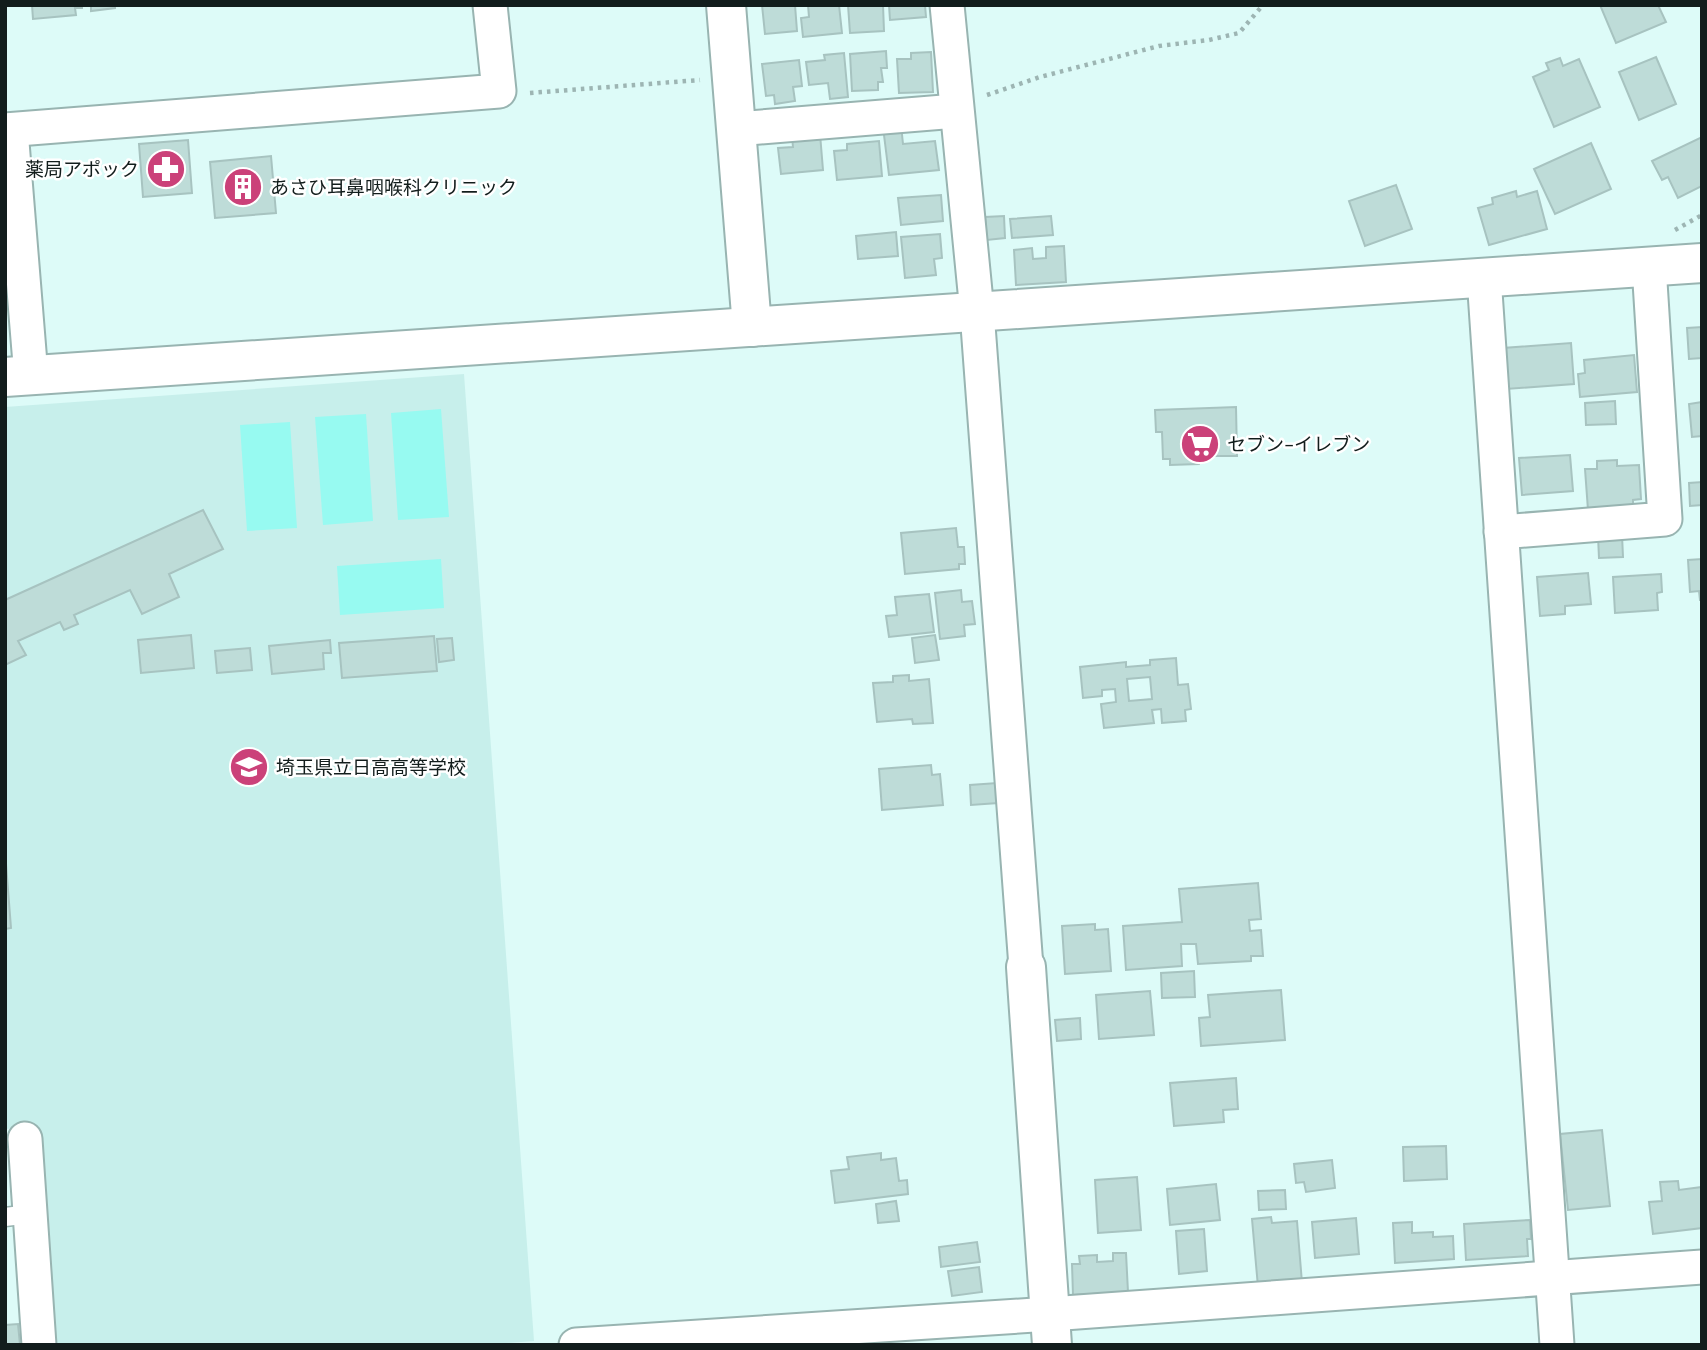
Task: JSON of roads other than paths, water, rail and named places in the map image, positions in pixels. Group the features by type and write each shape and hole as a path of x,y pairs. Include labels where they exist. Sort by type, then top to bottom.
{"street":[{"path":"491,5 499,91 8,130 18,377 1702,263"},
{"path":"726,5 752,327"},
{"path":"947,5 977,312 1051,1329"},
{"path":"736,129 956,111"},
{"path":"1501,532 1665,519 1649,266"},
{"path":"1484,277 1557,1345"},
{"path":"25,1139 18,1215 39,1345"},
{"path":"576,1345 1051,1329 1552,1277 1702,1267"}],"place":[{"name":"薬局アポック","path":"166,169"},
{"name":"あさひ耳鼻咽喉科クリニック","path":"243,187"},
{"name":"セブン-イレブン","path":"1200,444"},
{"name":"埼玉県立日高高等学校","path":"249,767"}]}
